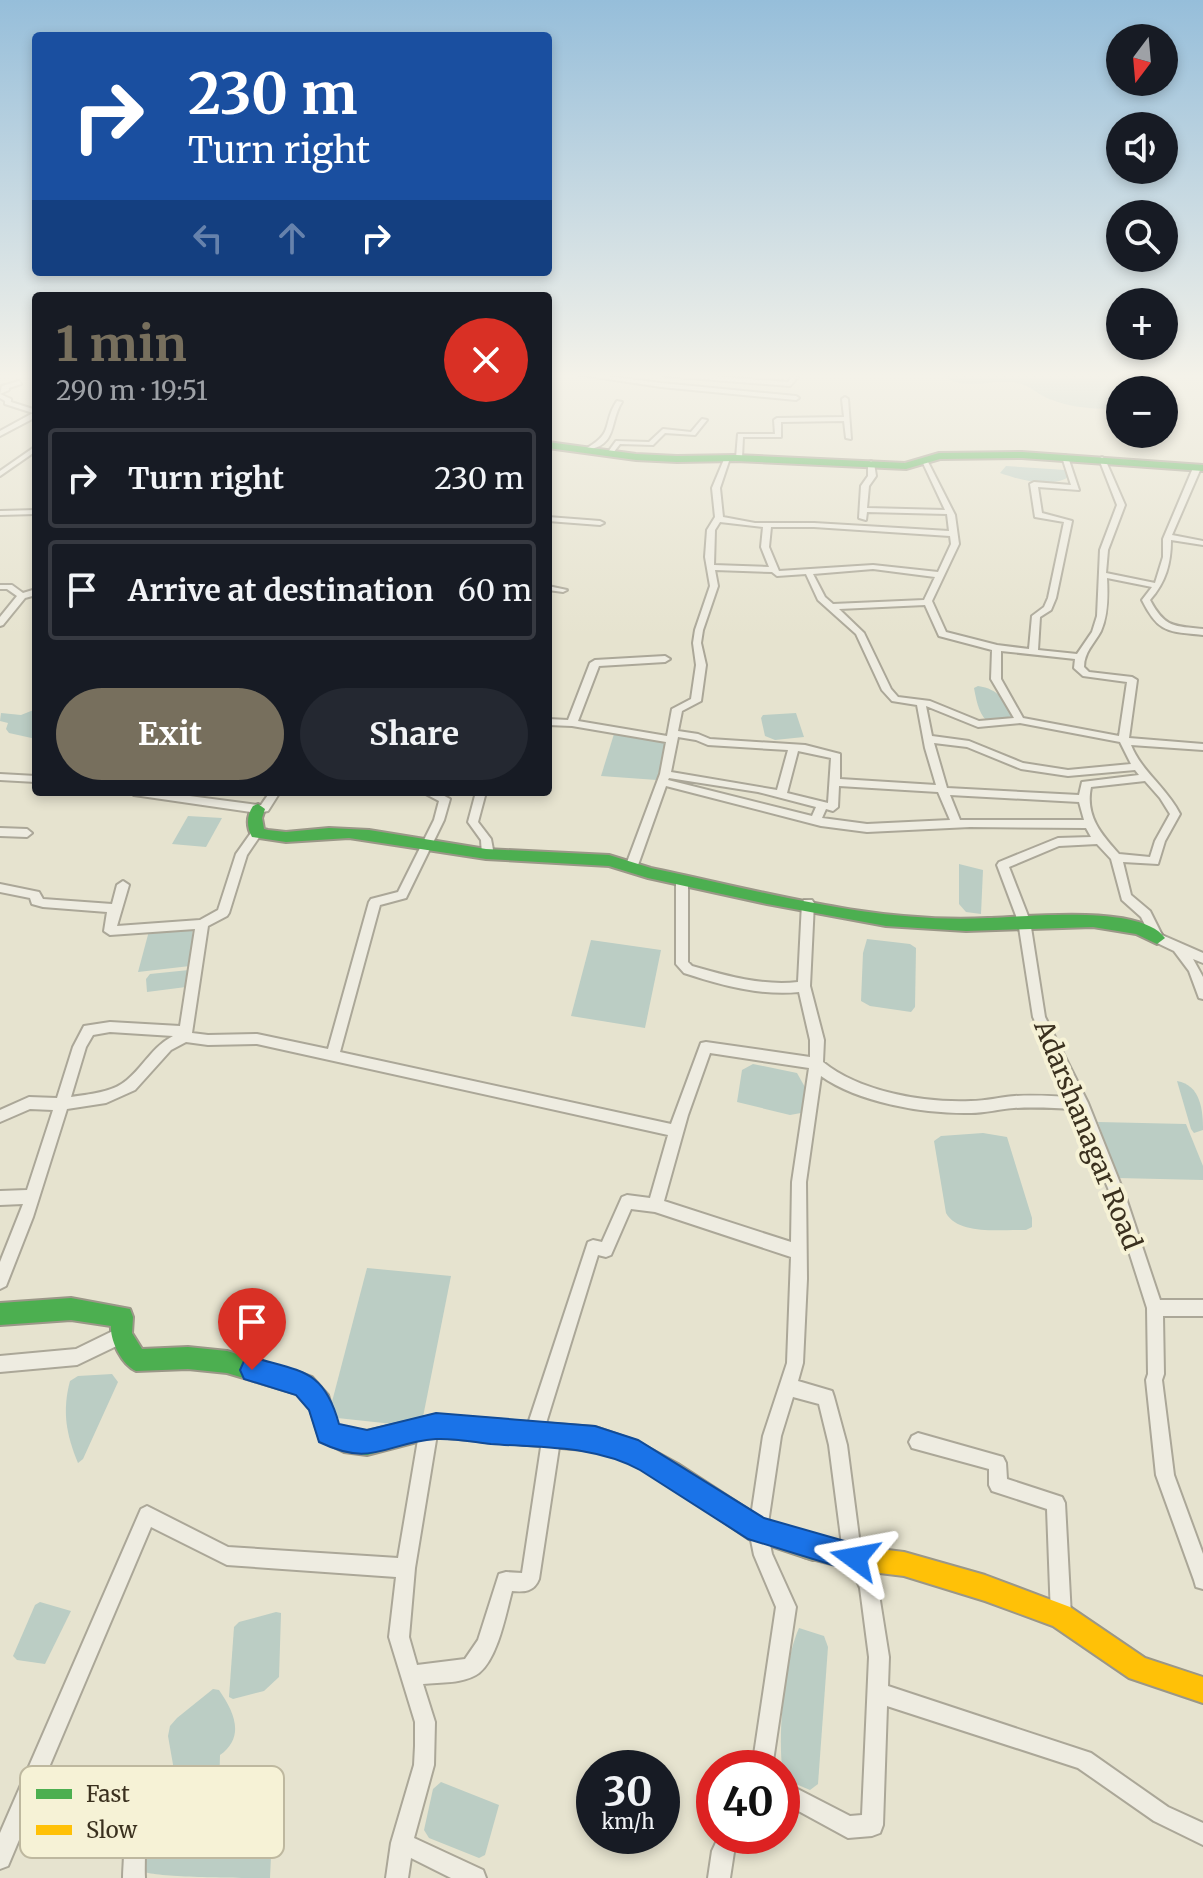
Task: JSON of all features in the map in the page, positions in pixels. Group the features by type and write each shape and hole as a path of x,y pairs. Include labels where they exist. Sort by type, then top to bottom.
{"street":[{"path":"632,865 663,778 677,709 696,701 701,665 697,643 699,630 714,586 711,530 718,519 716,488 731,462"},
{"path":"833,462 906,466 923,462"},
{"path":"925,462 949,512 955,544 928,602"},
{"path":"1033,651 1036,616 1048,608 1052,598 1068,521 1038,515 1034,484 1076,488 1067,462"},
{"path":"1103,462 1121,505 1104,550 1102,575 1105,596 1098,626 1094,638 1079,657 1079,668 1086,674 1132,680 1133,700 1125,740 1139,766 1169,800 1175,814 1160,841 1154,861 1116,858"},
{"path":"1131,462 1200,468 1169,537 1167,557 1158,586 1146,600 1151,615 1165,626 1203,632"},
{"path":"862,529 865,486 872,476 871,463"},
{"path":"0,474 4,468"},
{"path":"863,510 949,512"},
{"path":"0,513 32,512"},
{"path":"552,519 600,523"},
{"path":"718,519 954,534"},
{"path":"767,524 765,547 777,574 873,567 940,575"},
{"path":"1169,537 1203,543"},
{"path":"711,567 774,570"},
{"path":"809,573 818,595 860,633 887,690 895,699 946,709 978,724 1020,720 1125,740 1198,746 1203,756"},
{"path":"1102,575 1158,586"},
{"path":"0,587 9,587 22,596"},
{"path":"552,589 563,590"},
{"path":"0,623 22,596 32,593"},
{"path":"928,602 946,636 997,648 1079,657"},
{"path":"833,607 928,602"},
{"path":"997,648 996,679 1020,720"},
{"path":"572,723 595,663 665,659"},
{"path":"921,702 928,739 957,824"},
{"path":"552,722 572,723 670,742"},
{"path":"663,778 781,795 833,807 836,756 794,747 708,742 698,737 675,734 670,742"},
{"path":"928,739 969,744 1021,766 1068,773 1139,766"},
{"path":"781,795 794,747"},
{"path":"0,777 32,779"},
{"path":"1148,777 1091,782 1084,787 1083,799 1089,824 1097,840 1116,858 1126,897 1146,914 1157,938"},
{"path":"663,778 816,820 867,828 1089,824"},
{"path":"835,782 1083,799"},
{"path":"163,796 258,809 264,808 272,796"},
{"path":"333,1055 375,902 402,895 445,799 437,796"},
{"path":"480,796 473,822 486,839 488,855"},
{"path":"816,820 822,805"},
{"path":"110,931 202,924 223,913 242,854 257,833 255,818 258,809"},
{"path":"0,832 27,833"},
{"path":"257,833 281,839 329,833 427,843 488,855 604,858 632,865 648,873 808,903 889,922 968,925 1055,919 1145,928 1177,950 1203,958"},
{"name":"Adarshanagar Road","path":"1097,840 1058,842 1005,863 1024,921 1039,1017 1081,1103 1119,1198 1155,1308 1154,1380 1165,1475 1203,1580"},
{"path":"682,879 682,964 688,970 754,987 785,989 804,986"},
{"path":"110,931 123,885"},
{"path":"0,888 35,895 36,901 43,903 114,908 110,931"},
{"path":"765,1750 786,1607 763,1555 758,1530 772,1436 795,1363 799,1182 817,1040 804,986 808,903"},
{"path":"186,1035 202,924"},
{"path":"1177,950 1194,969 1203,994"},
{"path":"0,1281 32,1197 80,1047 89,1030 110,1027 208,1040 257,1039 676,1131"},
{"path":"0,1116 29,1103 62,1104 106,1097 130,1086 166,1046 186,1035"},
{"path":"655,1205 676,1131 706,1047 816,1064 825,1074 872,1093 921,1102 964,1107 1017,1102 1081,1103"},
{"path":"0,1198 32,1197"},
{"path":"412,1675 465,1670 476,1664 485,1651 506,1581 524,1583 530,1579 543,1434 593,1247 606,1250 627,1202 655,1205 799,1252"},
{"path":"1155,1308 1203,1308"},
{"path":"0,1314 71,1309 122,1317 121,1335 136,1360 188,1358 227,1362 304,1385 320,1403 328,1432 344,1440 367,1443 429,1428 472,1427 595,1439 628,1449 758,1530 855,1558 904,1564 951,1577 1061,1616 1138,1669 1203,1690"},
{"path":"0,1364 77,1357 121,1335"},
{"path":"787,1387 826,1397 838,1445 855,1558 869,1588 879,1657 872,1825 848,1827 800,1801"},
{"path":"397,1878 402,1843 424,1765 425,1722 399,1637 406,1568 429,1428"},
{"path":"918,1442 997,1463 998,1485 1056,1503 1061,1616"},
{"path":"41,1766 147,1515 227,1556 406,1568"},
{"path":"878,1693 1084,1760 1161,1814 1203,1834"},
{"path":"0,1858 20,1814"},
{"path":"402,1843 475,1878"},
{"path":"719,1878 723,1854"},
{"path":"133,1858 134,1878"}],"shaded area":[{"path":"1006,466 1065,470 1069,477 1053,482 1026,480 1000,473"},
{"path":"978,686 996,693 1015,718 986,720 974,688"},
{"path":"32,711 32,738 9,733 6,729 8,723 0,721 1,713 21,715"},
{"path":"796,713 804,737 775,740 765,736 763,715"},
{"path":"614,734 666,742 657,780 601,776"},
{"path":"188,816 222,818 206,847 172,844"},
{"path":"959,864 983,870 981,914 966,912 959,904"},
{"path":"193,926 190,966 138,972 149,931"},
{"path":"867,939 910,944 916,948 915,1007 911,1012 870,1006 861,1001 863,953"},
{"path":"591,940 661,950 645,1028 571,1016"},
{"path":"189,970 186,987 147,992 146,979 150,974"},
{"path":"753,1064 797,1073 806,1089 801,1113 790,1115 737,1102 742,1070"},
{"path":"1177,1081 1185,1083 1196,1093 1203,1130 1194,1133 1191,1129"},
{"path":"1098,1122 1186,1124 1203,1166 1203,1180 1117,1178"},
{"path":"983,1133 1007,1137 1032,1218 1032,1227 1026,1230 971,1228 952,1220 946,1213 934,1141 941,1136"},
{"path":"367,1268 451,1276 421,1427 328,1417"},
{"path":"112,1374 118,1382 83,1459 78,1463 66,1422 70,1381 78,1376"},
{"path":"40,1602 71,1611 45,1664 17,1660 13,1656 35,1605"},
{"path":"281,1613 279,1677 264,1691 233,1699 229,1697 234,1627 239,1622"},
{"path":"799,1628 824,1636 828,1647 818,1784 810,1790 800,1786 800,1750 781,1750 786,1681"},
{"path":"213,1689 219,1690 235,1724 233,1740 220,1755 220,1766 173,1766 168,1736 170,1726"},
{"path":"441,1782 499,1805 485,1855 479,1858 429,1838 424,1830 433,1789"},
{"path":"144,1858 271,1858 270,1878 182,1876 142,1871"}],"traffic: fast":[{"path":"813,462 906,466 920,462"},
{"path":"1114,462 1203,468"},
{"path":"258,809 255,818 257,833 268,835 286,837 349,833 486,854 609,860 648,873 767,899 886,920 966,925 1093,921 1141,929 1157,938"},
{"path":"0,1314 71,1309 122,1317 121,1335 136,1360 188,1358 227,1362 304,1385 320,1403 328,1432 344,1440 367,1443 436,1426 595,1439 628,1449 670,1472 758,1530 813,1548"}],"traffic: slow":[{"path":"813,1548 855,1558 904,1564 985,1588 1061,1616 1138,1669 1203,1690"}],"route":[{"path":"252,1370 304,1385 320,1403 328,1432 344,1440 367,1443 436,1426 595,1439 628,1449 670,1472 758,1530 855,1558"}]}
